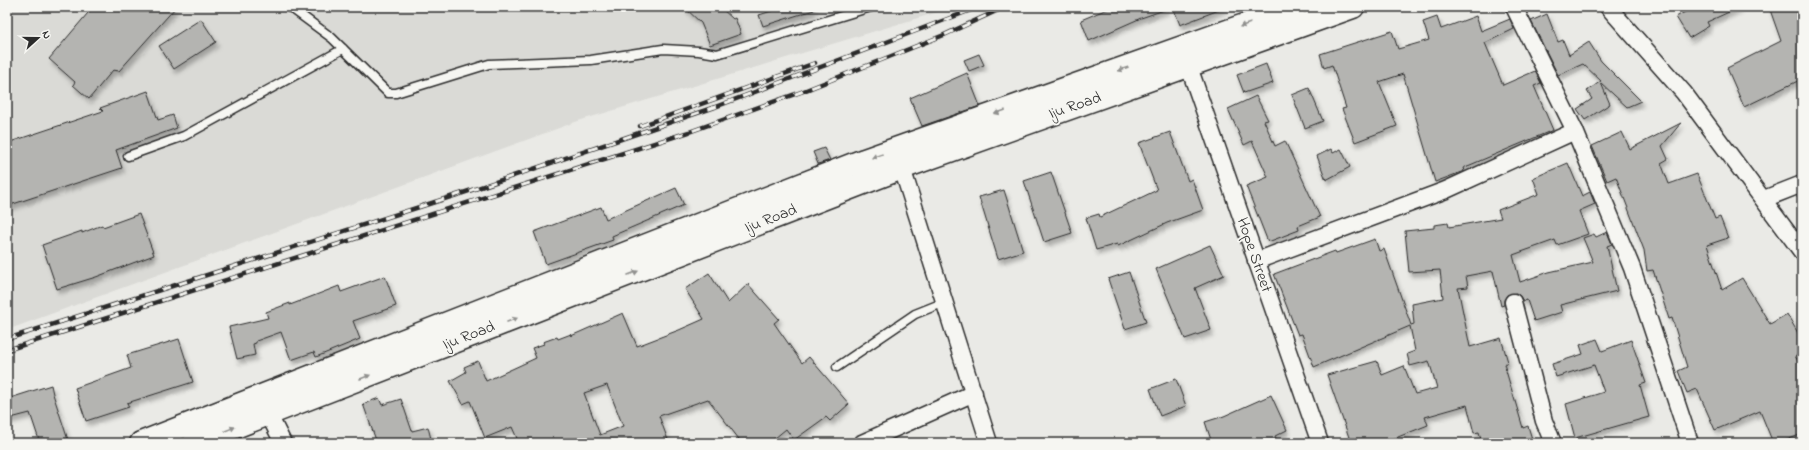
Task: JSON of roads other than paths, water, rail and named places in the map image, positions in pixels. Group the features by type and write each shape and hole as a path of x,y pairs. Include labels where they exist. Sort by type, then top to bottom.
{"main road":[{"name":"Iju Road","path":"194,443 268,414 336,378 864,160 1295,7"},
{"name":"Iju Road","path":"141,443 336,378 902,168 1189,67 1353,7"}],"street":[{"path":"1514,7 1576,132 1632,268 1690,443"},
{"path":"1608,7 1684,92 1802,252"},
{"name":"Hope Street","path":"1189,67 1320,443"},
{"path":"1256,261 1446,190 1576,132"},
{"path":"902,168 989,443"},
{"path":"1764,199 1802,184"},
{"path":"1513,302 1544,421 1553,443"},
{"path":"862,443 974,394"},
{"path":"268,414 283,443"}],"lane":[{"path":"290,7 332,38 388,93 396,93 489,64 591,60 664,49 699,51 717,54 871,7"},
{"path":"128,156 184,136 343,49"},
{"path":"838,367 916,314 945,302"}],"railway":[{"path":"7,339 463,193 715,107 979,7"},
{"path":"7,350 689,132 801,92 944,35 1005,7"},
{"path":"640,126 815,63"}]}
